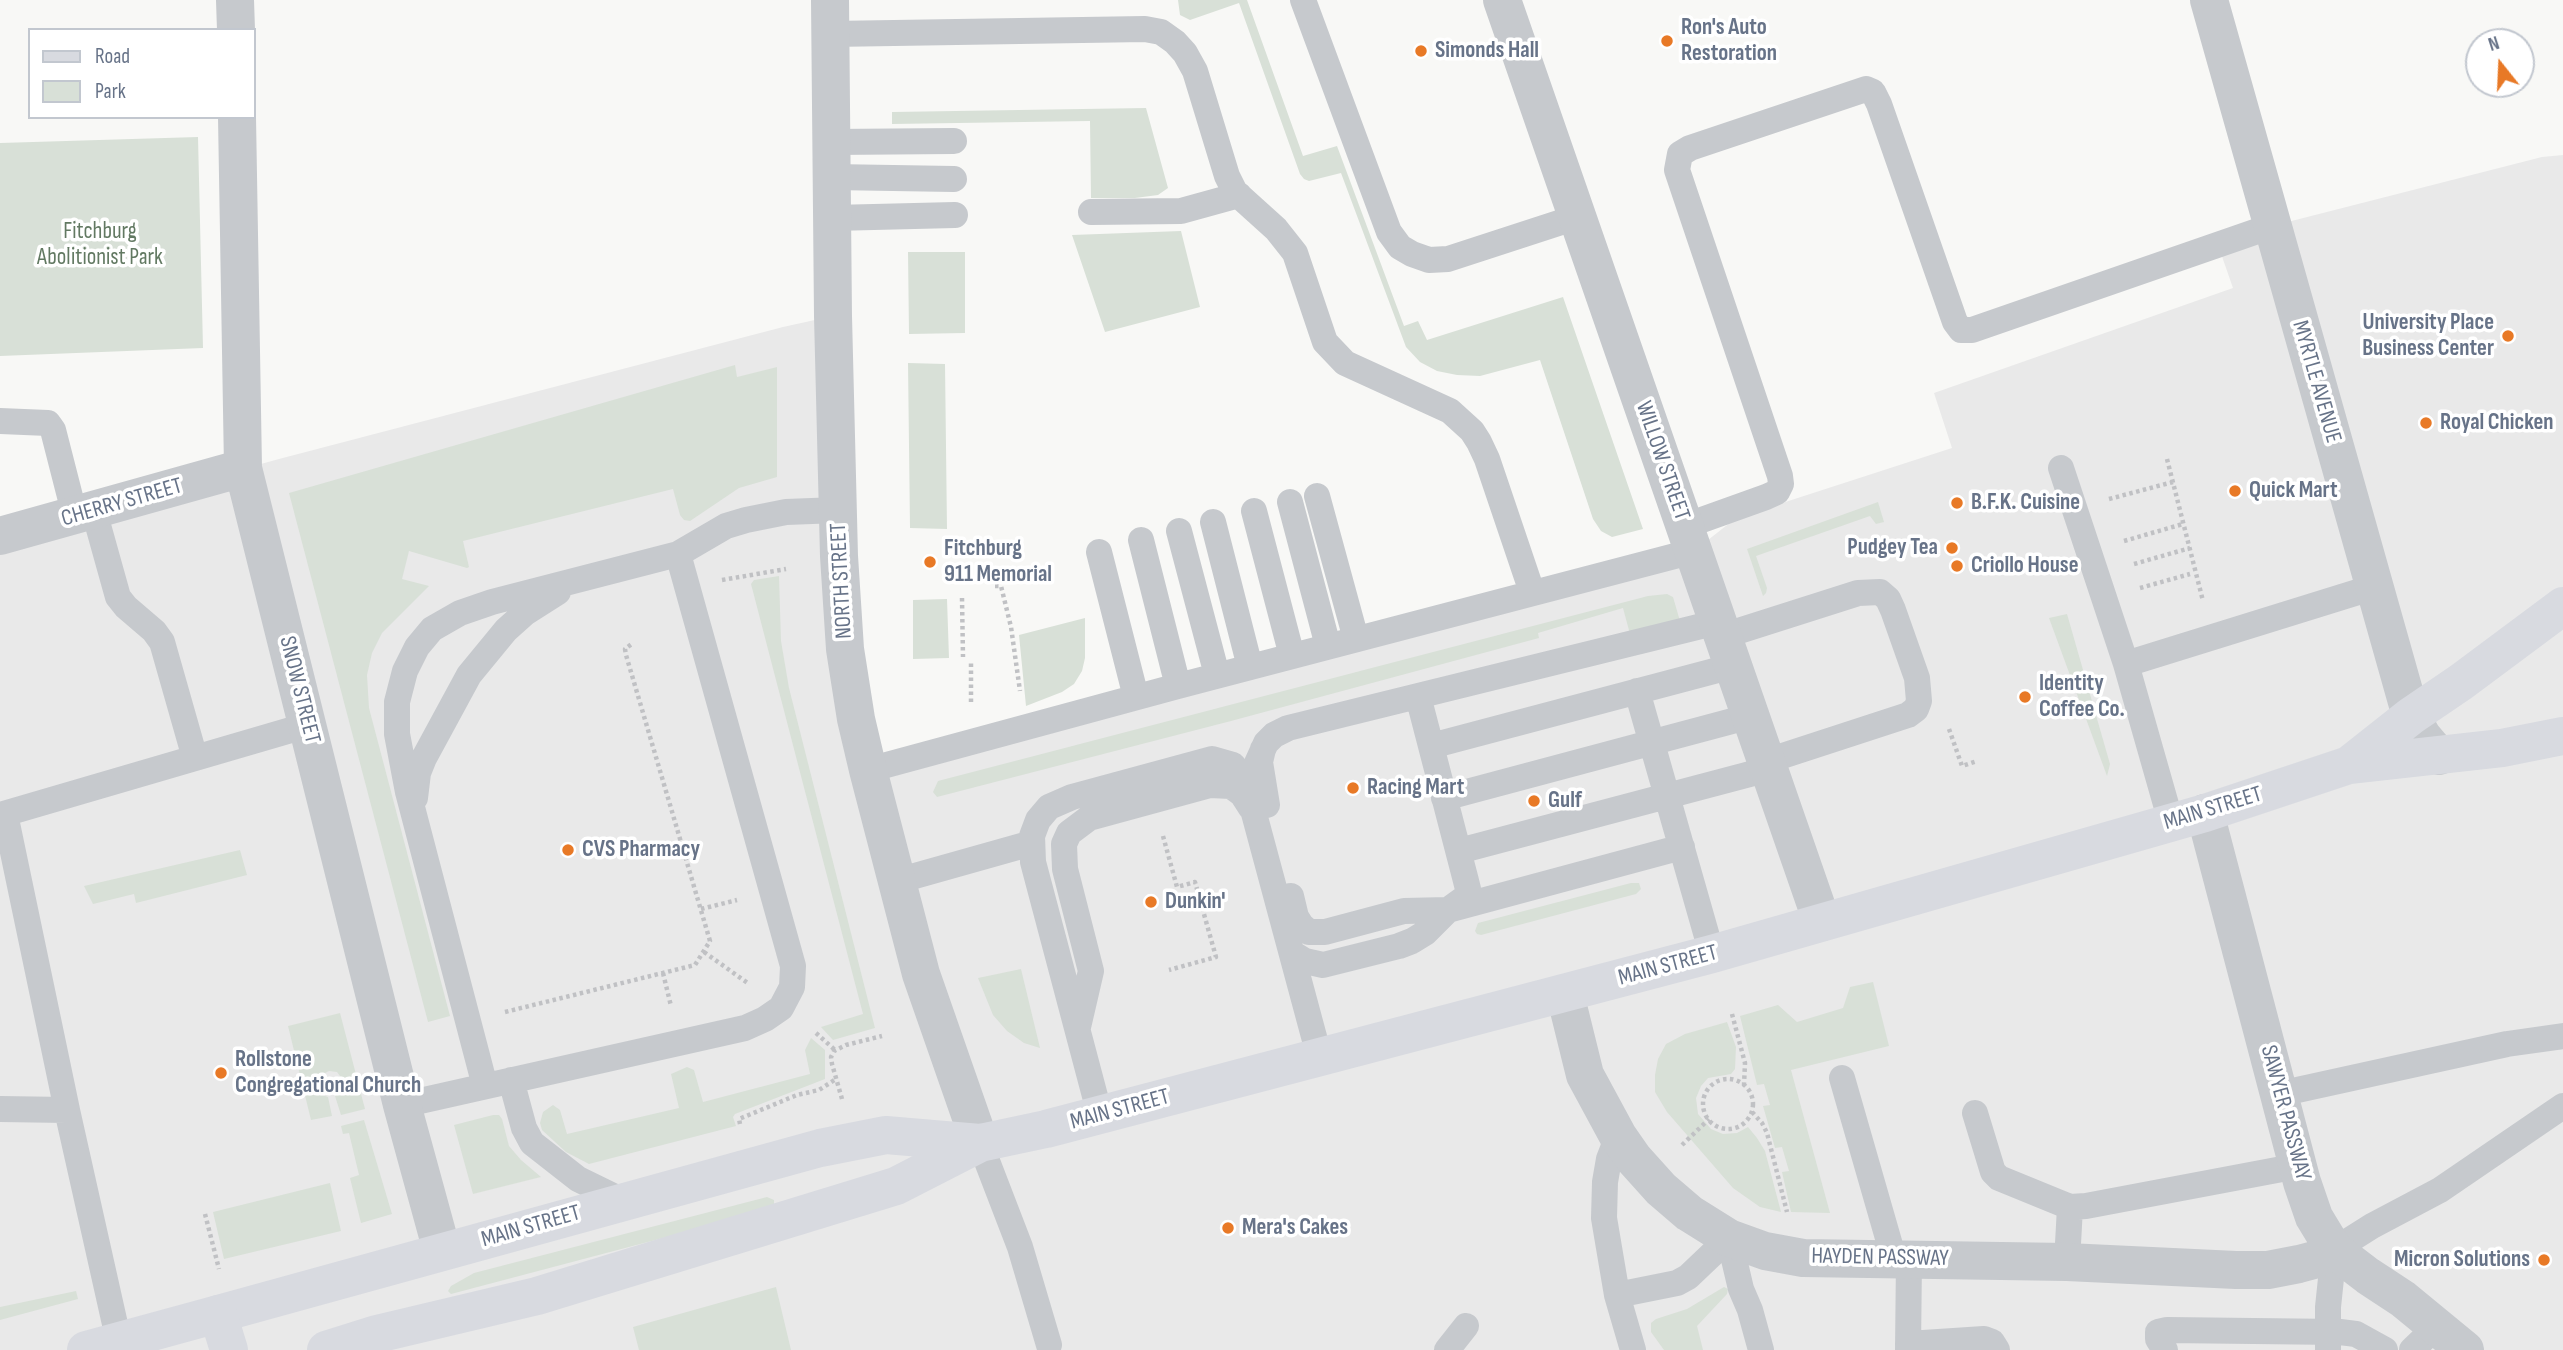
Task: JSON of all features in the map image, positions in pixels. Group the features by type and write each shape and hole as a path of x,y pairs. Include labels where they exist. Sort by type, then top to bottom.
{"main road":[{"name":"MAIN STREET","path":"2350,765 2411,716 2560,608"},
{"name":"MAIN STREET","path":"326,1350 377,1334 537,1296 896,1186 980,1143 1320,1059 1712,954 2188,817 2350,765 2502,748 2563,736"},
{"name":"MAIN STREET","path":"103,1346 223,1332 442,1251 820,1148 886,1135 980,1143"},
{"path":"416,1350 537,1296"}],"street":[{"path":"235,0 236,28"},
{"name":"WILLOW STREET","path":"1502,0 1822,922"},
{"name":"MYRTLE AVENUE","path":"2209,0 2411,716 2422,736 2439,756"},
{"name":"NORTH STREET","path":"830,17 838,510 845,649 856,719 921,974 980,1143"},
{"name":"SNOW STREET","path":"237,119 243,468 402,1105 442,1251"},
{"name":"CHERRY STREET","path":"0,536 243,468"},
{"name":"SAWYER PASSWAY","path":"2188,817 2279,1094 2315,1217 2334,1250 2438,1342"},
{"name":"HAYDEN PASSWAY","path":"1565,994 1586,1074 1618,1136 1634,1159 1661,1189 1689,1213 1729,1238 1765,1251 1803,1258 2067,1262 2268,1270 2314,1260 2334,1250"}],"lane":[{"path":"1303,0 1389,232 1400,247 1429,260 1448,259 1577,217"},
{"path":"830,17 1145,29 1161,32 1175,42 1195,71 1227,176 1239,195 1276,229 1295,253 1325,342 1345,363 1450,411 1472,431 1487,459 1532,592"},
{"path":"868,770 1024,726 1532,592 1690,538 1777,492 1781,484 1780,476 1677,170 1680,154 1690,148 1866,89 1873,92 1955,322 1961,330 1972,330 2272,226"},
{"path":"832,159 954,141"},
{"path":"832,159 954,178"},
{"path":"1091,212 1181,211 1239,195"},
{"path":"833,218 955,215"},
{"path":"0,421 40,421 48,423 53,430 118,597 162,642 195,758"},
{"path":"2062,468 2126,664 2188,817"},
{"path":"1317,496 1356,639"},
{"path":"1290,502 1328,646"},
{"path":"485,1086 414,812 395,718 405,671 425,638 432,629 460,613 492,601 678,554 726,526 786,512 838,510"},
{"path":"1254,511 1292,656"},
{"path":"1213,522 1250,667"},
{"path":"1179,531 1217,676"},
{"path":"1141,540 1178,686"},
{"path":"1099,552 1136,697"},
{"path":"402,1105 745,1028 765,1019 781,1007 792,986 793,966 678,554"},
{"path":"414,812 418,773 424,758 469,676 485,655 506,630 548,597 579,581 611,570"},
{"path":"2126,664 2374,587"},
{"path":"1254,813 1254,777 1263,749 1274,735 1288,728 1418,696 1725,641 1858,593 1880,592 1888,599 1917,678 1919,701 1916,709 1908,715 1668,797 1459,851"},
{"path":"1431,746 1637,691 1725,641"},
{"path":"1637,691 1712,954"},
{"path":"1292,953 1305,961 1323,965 1399,946 1424,933 1466,897 1468,889 1459,851 1418,696"},
{"path":"1444,798 1751,716"},
{"path":"103,1346 67,1110 3,815 308,725"},
{"path":"1263,749 1260,762 1262,782 1284,870 1296,916 1309,932 1325,932 1404,911 1448,910 1682,847"},
{"path":"1100,1115 1033,862 1032,836 1038,820 1049,807 1073,797 1212,759 1233,765 1245,780 1320,1059"},
{"path":"1078,1029 1091,971 1065,869 1064,844 1069,832 1089,818 1222,784 1231,786 1242,794 1254,813"},
{"path":"897,881 1032,843"},
{"path":"2279,1094 2507,1044 2563,1036"},
{"path":"1842,1078 1901,1259 1908,1347 1984,1339 1992,1342 1997,1350"},
{"path":"511,1080 524,1128 532,1143 578,1179 623,1201"},
{"path":"2329,1341 2328,1307 2334,1250 2372,1226 2440,1190 2563,1106"},
{"path":"0,1109 67,1110"},
{"path":"1975,1113 1991,1167 1999,1178 2070,1207 2298,1166"},
{"path":"1618,1136 1609,1159 1605,1182 1604,1218 1617,1295 1633,1350"},
{"path":"980,1143 1020,1247 1049,1345"},
{"path":"2067,1262 2070,1207"},
{"path":"1617,1295 1677,1283 1688,1277 1729,1238"},
{"path":"1729,1238 1741,1289 1761,1350"},
{"path":"1447,1350 1466,1326"},
{"path":"2165,1350 2158,1339 2158,1332 2167,1330 2329,1341 2356,1334 2385,1350"}],"path":[{"path":"2096,575 2193,573 2190,548 2166,459"},
{"path":"2075,508 2173,482"},
{"path":"2096,575 2183,524"},
{"path":"2096,575 2190,548"},
{"path":"716,584 724,579 786,569"},
{"path":"995,586 1001,586 1011,628 1024,726"},
{"path":"962,598 963,657"},
{"path":"504,1012 695,965 710,941 625,649 633,643"},
{"path":"1919,701 1948,726 1962,766 1977,761"},
{"path":"1154,801 1177,887 1195,882 1216,957 1168,970"},
{"path":"704,952 757,990"},
{"path":"1732,1014 1745,1063 1744,1085"},
{"path":"816,1033 836,1050"},
{"path":"743,1135 739,1118 837,1082 831,1057 836,1050 882,1036"},
{"path":"1724,1079 1732,1079 1744,1085 1754,1100 1752,1112 1746,1122 1731,1129 1715,1125 1704,1112 1709,1087 1724,1079"},
{"path":"1752,1112 1767,1133 1790,1220"},
{"path":"1682,1145 1709,1119"},
{"path":"205,1214 220,1273"}],"shaded area":[{"path":"2563,155 2563,1350 0,1350 0,536 279,459 833,316 868,769 1694,551 1736,518 1952,448 1934,393 2233,288 2218,245 2272,226 2542,157"}],"green space":[{"path":"1178,0 1247,0 1303,156 1337,146 1404,326 1418,321 1427,340 1563,297 1643,529 1612,537 1601,531 1593,519 1540,360 1480,376 1457,375 1437,371 1420,362 1406,347 1341,173 1309,181 1300,174 1239,3 1190,20 1180,15"},
{"path":"1146,108 1168,188 1158,195 1135,198 1091,198 1090,121 892,124 892,112"},
{"name":"Fitchburg Abolitionist Park","path":"198,137 203,348 0,356 0,143"},
{"path":"1181,231 1200,307 1105,332 1072,235"},
{"path":"908,252 965,252 965,333 909,334"},
{"path":"908,363 945,364 947,529 910,528"},
{"path":"735,365 737,377 777,367 777,477 739,488 690,521 684,520 680,515 673,489 463,541 469,567 467,568 409,551 402,579 429,586 382,633 372,653 367,675 369,708 450,1016 428,1022 289,493"},
{"path":"1878,502 1884,522 1876,524 1870,516 1756,556 1767,588 1763,596 1747,549"},
{"path":"779,576 781,641 789,688 875,1028 833,1040 821,1027 863,1014 751,584 754,580"},
{"path":"1667,594 1673,597 1680,621 1630,634 1623,608 1538,633 1539,638 1231,721 937,797 933,792 938,781 1648,596"},
{"path":"947,599 949,658 913,659 913,600"},
{"path":"2067,614 2110,764 2107,776 2049,618"},
{"path":"1085,618 1085,658 1082,671 1074,684 1062,692 1026,706 1019,635"},
{"path":"240,850 247,875 136,903 134,894 93,904 84,886"},
{"path":"1639,883 1641,889 1636,894 1481,935 1475,931 1478,923"},
{"path":"1021,969 1040,1048 1024,1043 1007,1031 993,1015 978,978"},
{"path":"1873,982 1889,1046 1791,1070 1830,1213 1791,1212 1782,1172 1789,1171 1782,1147 1775,1148 1763,1106 1770,1105 1764,1084 1757,1085 1740,1016 1778,1005 1797,1022 1843,1008 1850,987"},
{"path":"340,1013 365,1109 341,1115 335,1096 342,1090 343,1080 337,1072 329,1071 321,1075 317,1084 320,1094 328,1097 332,1116 311,1120 288,1026"},
{"path":"1727,1022 1736,1047 1735,1069 1731,1074 1708,1078 1701,1086 1696,1098 1698,1114 1711,1129 1723,1134 1737,1133 1748,1127 1765,1151 1781,1212 1760,1207 1733,1188 1667,1112 1655,1092 1658,1059 1666,1044 1685,1034"},
{"path":"811,1038 825,1050 825,1079 735,1114 733,1117 736,1126 589,1164 566,1152 542,1130 540,1123 543,1112 553,1105 560,1110 567,1134 679,1108 671,1074 687,1067 694,1070 703,1102 810,1074 805,1050"},
{"path":"499,1115 502,1119 509,1146 541,1177 473,1194 454,1125"},
{"path":"364,1120 392,1214 361,1223 350,1178 359,1175 349,1133 343,1134 341,1126"},
{"path":"330,1183 341,1231 224,1259 213,1212"},
{"path":"767,1197 774,1200 774,1205 769,1210 451,1294 448,1291 451,1286 474,1273"},
{"path":"776,1287 791,1350 639,1350 633,1327"},
{"path":"1724,1287 1728,1289 1727,1294 1697,1326 1703,1350 1664,1350 1651,1332 1651,1323 1687,1309"},
{"path":"76,1291 78,1299 0,1320 0,1307"}],"place":[{"name":"Ron's Auto Restoration","path":"1667,41"},
{"name":"Simonds Hall","path":"1421,51"},
{"name":"University Place Business Center","path":"2508,336"},
{"name":"Royal Chicken","path":"2426,423"},
{"name":"Quick Mart","path":"2235,491"},
{"name":"B.F.K. Cuisine","path":"1957,503"},
{"name":"Pudgey Tea","path":"1952,548"},
{"name":"Fitchburg 911 Memorial","path":"930,562"},
{"name":"Criollo House","path":"1957,566"},
{"name":"Identity Coffee Co.","path":"2025,697"},
{"name":"Racing Mart","path":"1353,788"},
{"name":"Gulf","path":"1534,801"},
{"name":"CVS Pharmacy","path":"568,850"},
{"name":"Dunkin'","path":"1151,902"},
{"name":"Rollstone Congregational Church","path":"221,1073"},
{"name":"Mera's Cakes","path":"1228,1228"},
{"name":"Micron Solutions","path":"2544,1260"}]}
